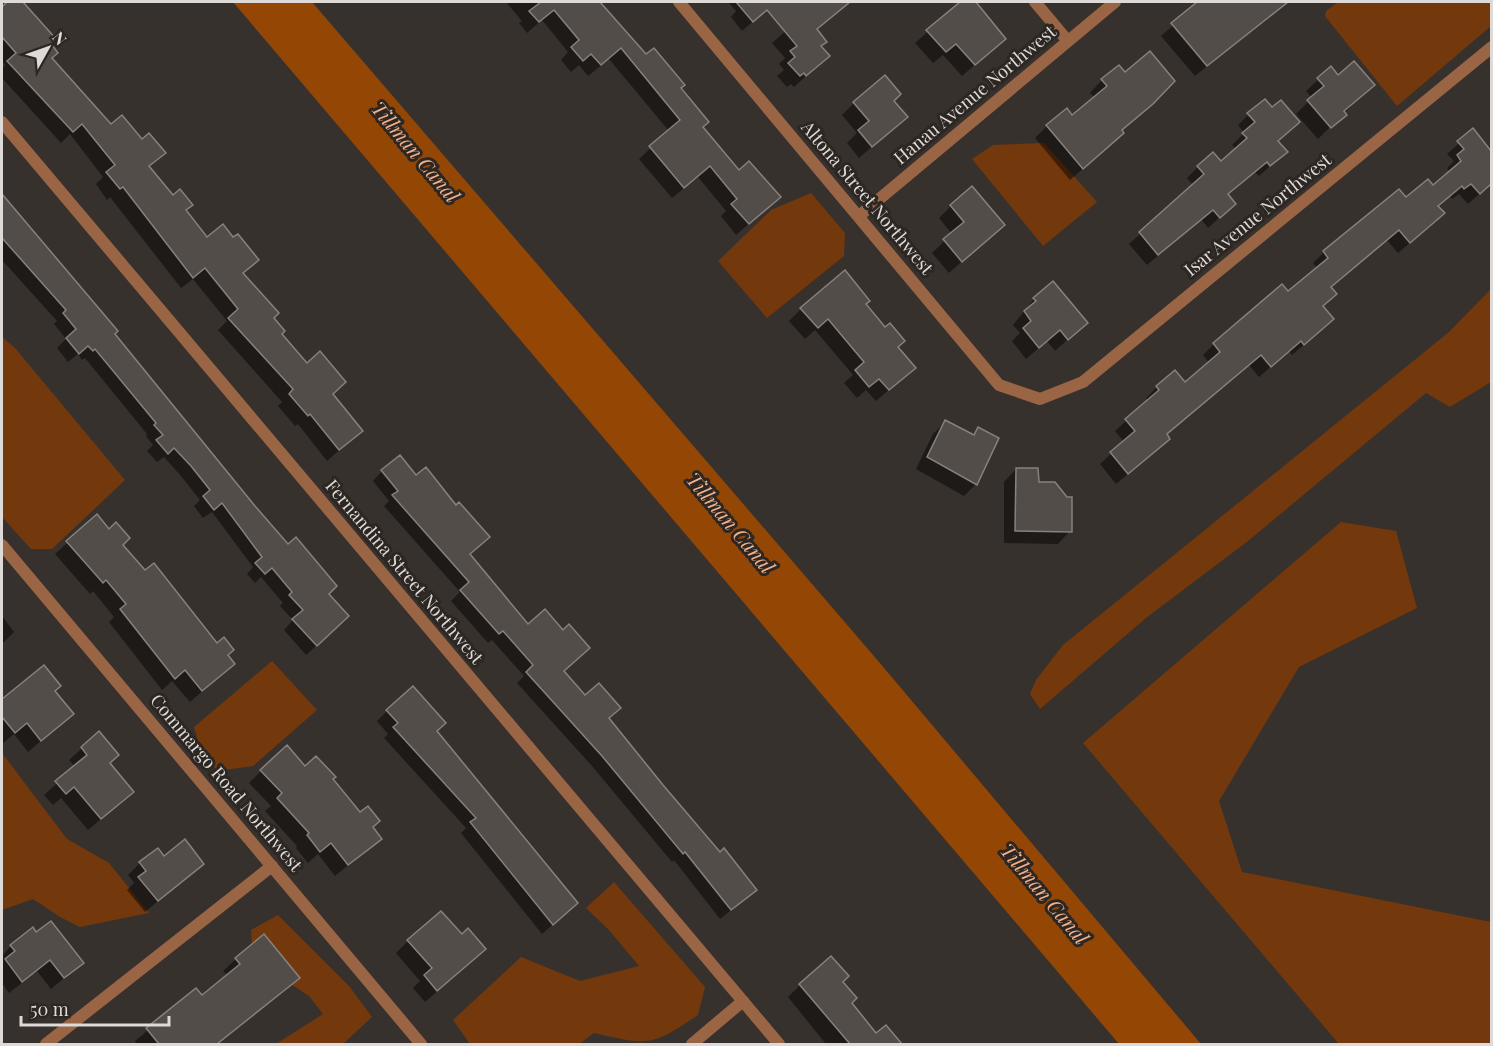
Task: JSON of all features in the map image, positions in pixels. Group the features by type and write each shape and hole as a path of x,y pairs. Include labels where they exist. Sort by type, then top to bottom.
{"street":[{"name":"Altona Street Northwest","path":"679,2 999,385 1040,399"},
{"path":"1035,2 1067,40"},
{"name":"Hanau Avenue Northwest","path":"859,216 1115,2"},
{"name":"Isar Avenue Northwest","path":"1040,399 1083,382 1491,47"},
{"name":"Fernandina Street Northwest","path":"2,122 779,1044"},
{"name":"Commargo Road Northwest","path":"2,545 421,1044"},
{"path":"54,1042 272,866"},
{"path":"692,1044 743,1001"}],"shaded area":[{"path":"1338,2 1491,2 1491,26 1397,106 1325,16 1326,11"},
{"path":"1044,143 1097,202 1043,246 972,159 993,145"},
{"path":"811,193 845,233 844,256 767,318 718,261 771,210"},
{"path":"1491,289 1491,382 1450,407 1426,393 1248,541 1146,618 1040,709 1030,694 1036,680 1063,645 1449,332"},
{"path":"2,337 15,348 125,480 52,549 31,549 2,517"},
{"path":"1341,522 1396,531 1417,608 1299,667 1219,801 1242,872 1491,922 1491,1044 1339,1044 1083,743"},
{"path":"272,661 317,710 253,766 217,771 202,754 194,727"},
{"path":"2,753 67,839 109,863 149,913 80,927 33,899 2,910"},
{"path":"614,882 705,987 698,1015 670,1033 650,1040 627,1040 594,1033 579,1044 470,1044 453,1020 521,957 580,981 639,966 609,930 586,908"},
{"path":"278,915 349,986 372,1017 343,1044 276,1044 323,1014 309,996 253,959 251,930"}],"water":[{"name":"Tillman Canal","path":"233,2 312,2 879,662 1201,1044 1119,1044"}],"building":[{"path":"7,2 23,2 57,40 52,45 58,53 52,58 111,124 122,115 142,139 149,133 166,153 149,166 173,195 180,189 193,205 186,210 207,237 223,224 233,237 238,234 259,260 243,273 279,313 274,318 285,331 282,334 307,363 320,351 346,382 333,394 363,431 339,450 310,414 308,416 289,394 293,389 228,318 238,309 205,268 193,278 123,187 120,189 106,172 115,165 82,124 73,132 7,61 16,53 2,37 2,7"},
{"path":"541,2 600,2 646,54 654,48 685,85 681,88 709,122 703,127 739,170 749,161 781,197 749,224 731,204 737,199 710,166 684,188 649,146 680,120 621,48 601,65 591,54 583,61 571,47 579,40 554,10 539,22 529,11"},
{"path":"736,2 850,2 817,29 827,42 821,46 830,56 806,76 804,73 800,76 788,63 795,57 790,51 797,46 767,10 753,22"},
{"path":"960,2 976,2 1006,39 975,65 956,44 946,52 926,30"},
{"path":"1197,2 1288,2 1207,66 1171,23"},
{"path":"1150,51 1175,81 1153,104 1122,130 1124,133 1083,169 1046,125 1067,108 1072,115 1107,86 1101,79 1119,65 1125,72"},
{"path":"1354,61 1375,85 1344,111 1347,115 1331,128 1307,100 1324,86 1317,78 1331,66 1338,75"},
{"path":"885,75 901,94 894,101 908,117 872,147 858,130 869,121 853,102"},
{"path":"1265,99 1272,107 1281,100 1300,122 1278,141 1288,152 1270,166 1267,162 1228,194 1236,204 1220,218 1213,210 1158,255 1139,232 1204,174 1197,166 1213,152 1221,161 1247,138 1242,133 1255,122 1247,113"},
{"path":"1473,128 1491,151 1491,184 1480,194 1471,184 1464,189 1462,186 1438,206 1445,213 1410,243 1399,230 1331,287 1337,294 1323,306 1334,319 1304,345 1301,341 1271,367 1261,355 1167,434 1170,439 1128,474 1110,452 1135,431 1125,419 1159,390 1156,386 1175,370 1185,382 1220,352 1213,343 1282,284 1288,291 1328,258 1323,251 1399,189 1406,197 1428,179 1433,185 1461,161 1457,155 1464,149 1457,141"},
{"path":"972,186 1005,225 962,262 943,239 964,222 950,205"},
{"path":"2,194 118,331 115,334 255,506 288,544 296,537 337,586 329,594 349,616 317,646 292,619 303,610 289,595 292,592 272,568 265,574 255,563 262,557 222,503 214,510 203,496 210,490 191,466 174,448 168,454 156,440 163,435 154,425 156,423 95,349 93,351 88,346 79,354 66,338 76,329 63,313 66,310 2,238"},
{"path":"845,270 870,301 866,304 885,327 890,323 905,341 898,347 916,368 889,390 879,379 869,387 855,370 864,362 828,319 818,328 800,308"},
{"path":"1053,281 1088,323 1068,340 1060,330 1039,348 1023,328 1031,321 1024,311 1036,301 1033,298"},
{"path":"945,420 974,435 978,427 999,438 977,485 927,457"},
{"path":"400,455 416,475 426,467 456,505 459,502 490,537 470,554 528,624 545,609 563,630 569,624 590,648 564,671 585,695 599,683 621,708 609,718 720,852 724,848 757,890 731,910 685,852 683,854 602,756 526,672 533,665 503,631 499,634 460,590 469,582 392,495 398,491 381,470"},
{"path":"1016,468 1038,468 1039,482 1055,482 1067,497 1072,497 1072,532 1015,531"},
{"path":"97,514 109,529 116,522 130,538 123,545 145,570 154,563 217,643 224,637 234,650 228,655 235,664 202,691 185,670 175,679 120,609 126,604 106,580 103,583 66,541"},
{"path":"44,665 61,686 55,691 74,714 41,741 27,723 15,733 2,717 2,699"},
{"path":"413,686 446,723 437,731 578,903 553,925 470,822 476,818 393,727 398,723 386,710"},
{"path":"99,731 119,755 110,763 134,792 101,819 74,787 66,794 55,781 87,755 81,747"},
{"path":"287,745 305,766 316,756 336,777 333,779 360,812 368,806 380,821 373,827 382,839 348,865 331,843 320,852 307,835 309,833 277,798 282,793 260,770"},
{"path":"185,839 204,864 158,901 138,877 146,871 139,862 158,848 164,856"},
{"path":"441,911 462,934 468,928 486,949 437,991 424,975 432,968 407,940"},
{"path":"51,921 84,963 64,978 50,960 22,982 5,959 15,951 10,945 33,927 36,932"},
{"path":"264,934 300,978 217,1044 159,1044 146,1028 196,988 202,995 240,964 235,958"},
{"path":"831,956 849,976 843,982 857,998 852,1003 876,1033 886,1025 902,1044 850,1044 799,984"}]}
